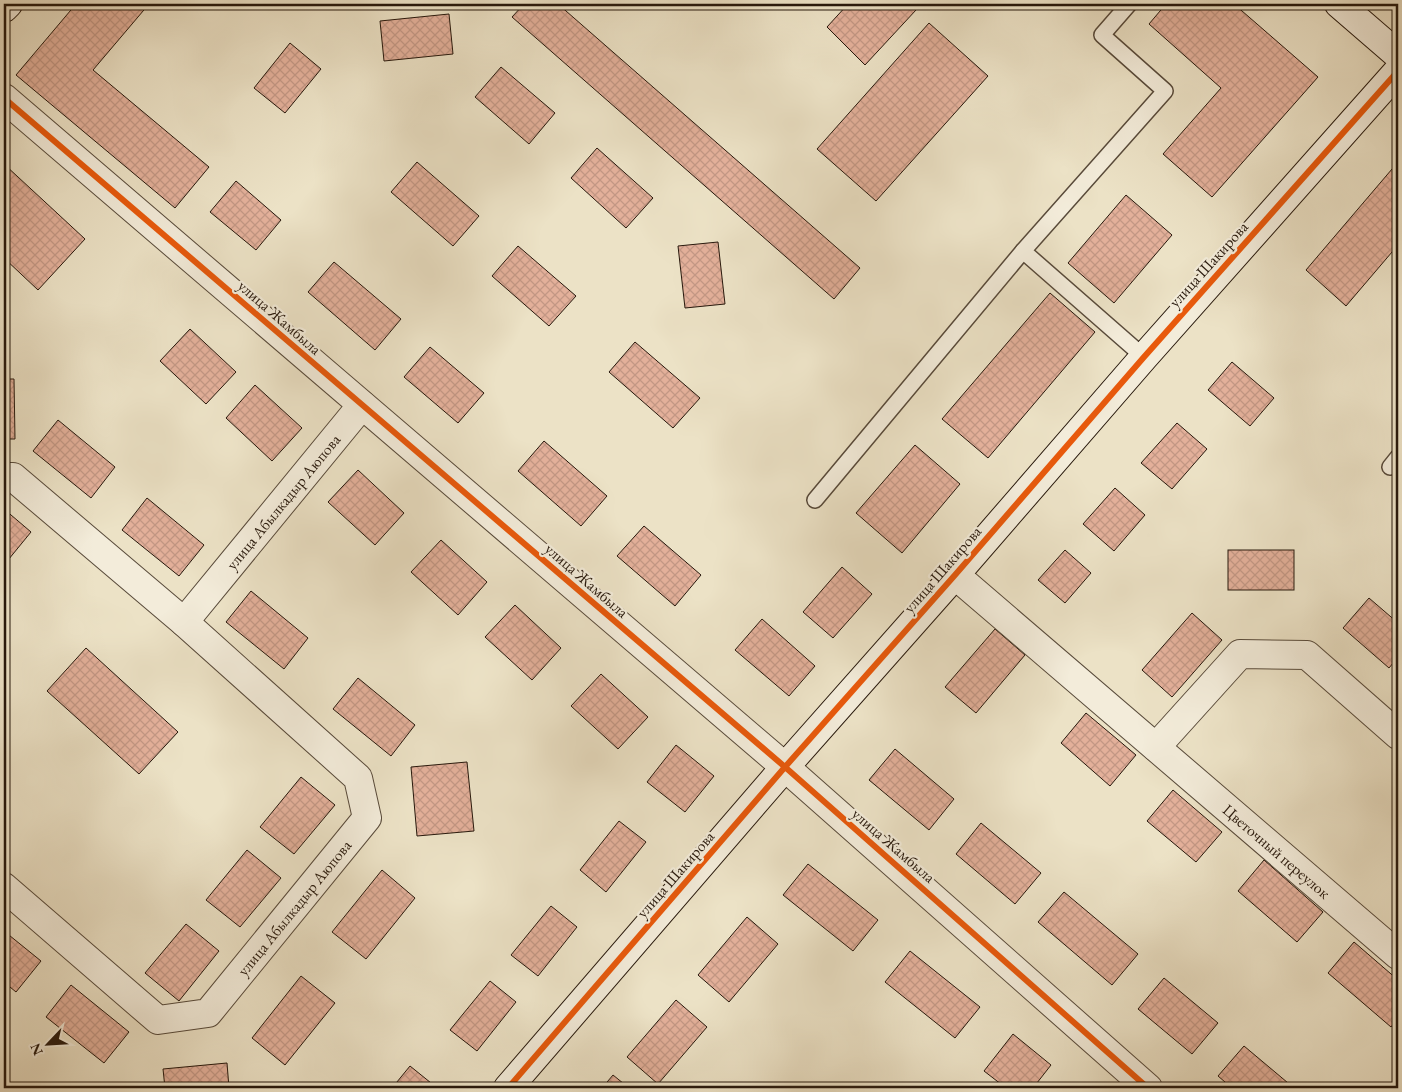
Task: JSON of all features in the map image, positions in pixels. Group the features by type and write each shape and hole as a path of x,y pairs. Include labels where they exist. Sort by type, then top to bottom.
{"street":[{"path":"4,8 8,4"},
{"path":"1339,4 1398,55"},
{"name":"улица Шакирова","path":"519,1085 785,767 1144,357 1398,71"},
{"name":"улица Жамбыла","path":"4,98 785,767 1148,1088"},
{"name":"улица Абылкадыр Аюпова","path":"184,622 362,405"},
{"name":"улица Абылкадыр Аюпова","path":"4,477 12,477 184,622 358,778 367,818 208,1013 158,1020 4,887"},
{"name":"Цветочный переулок","path":"955,575 1398,955"},
{"path":"1156,747 1240,654 1307,655 1398,735"}],"lane":[{"path":"815,500 1024,251 1165,91 1102,35 1129,4"},
{"path":"1024,251 1144,357"}],"building":[{"path":"76,4 149,4 93,70 209,167 175,208 16,75"},
{"path":"524,4 558,4 860,268 834,299 512,17"},
{"path":"848,4 910,4 916,10 865,65 827,27"},
{"path":"1166,4 1234,4 1318,77 1212,197 1163,154 1221,88 1149,24"},
{"path":"449,14 453,54 384,61 380,21"},
{"path":"929,23 988,76 876,201 817,149"},
{"path":"290,43 321,69 285,113 254,88"},
{"path":"501,67 555,113 529,144 475,97"},
{"path":"597,148 653,198 626,228 571,178"},
{"path":"417,162 479,216 453,246 391,192"},
{"path":"1398,162 1398,245 1346,306 1306,270"},
{"path":"4,164 85,239 38,290 4,258"},
{"path":"236,181 281,220 256,250 210,212"},
{"path":"1126,195 1172,235 1114,303 1068,263"},
{"path":"718,242 725,304 685,308 678,246"},
{"path":"518,246 576,296 549,326 492,276"},
{"path":"334,262 401,319 375,350 308,292"},
{"path":"1050,293 1095,332 988,458 942,419"},
{"path":"190,329 236,372 206,404 160,361"},
{"path":"635,342 700,398 673,428 609,372"},
{"path":"430,347 484,393 458,423 404,377"},
{"path":"1232,362 1274,398 1250,426 1208,390"},
{"path":"4,379 14,379 15,439 4,439"},
{"path":"255,385 302,428 272,461 226,418"},
{"path":"58,420 115,467 91,498 33,451"},
{"path":"1177,423 1207,449 1172,489 1141,463"},
{"path":"544,441 607,496 581,526 518,471"},
{"path":"915,445 960,484 902,553 856,513"},
{"path":"358,470 404,513 375,545 328,502"},
{"path":"1115,488 1145,515 1114,551 1083,524"},
{"path":"147,498 204,545 179,576 122,530"},
{"path":"4,509 31,532 4,565"},
{"path":"644,526 701,575 675,606 617,556"},
{"path":"441,540 487,582 458,615 411,572"},
{"path":"1065,550 1091,573 1065,603 1038,580"},
{"path":"1228,550 1294,550 1294,590 1228,590"},
{"path":"842,567 872,594 833,638 803,612"},
{"path":"251,591 308,638 284,669 226,622"},
{"path":"1369,598 1398,623 1398,657 1389,668 1343,628"},
{"path":"515,605 561,648 532,680 485,637"},
{"path":"1192,613 1222,640 1172,697 1142,670"},
{"path":"762,619 815,666 789,696 735,650"},
{"path":"995,629 1025,655 976,713 945,687"},
{"path":"86,648 178,732 139,774 47,691"},
{"path":"601,674 648,717 618,749 571,706"},
{"path":"358,678 415,725 391,756 333,709"},
{"path":"1086,713 1136,755 1110,786 1061,743"},
{"path":"676,745 714,776 685,812 647,782"},
{"path":"895,749 954,799 929,830 869,780"},
{"path":"467,762 474,831 417,836 411,767"},
{"path":"301,777 335,805 294,854 260,827"},
{"path":"1173,790 1222,832 1196,862 1147,821"},
{"path":"619,821 646,842 606,892 580,870"},
{"path":"981,823 1041,873 1015,904 956,854"},
{"path":"247,850 281,878 240,927 206,900"},
{"path":"1264,860 1323,912 1297,942 1238,891"},
{"path":"808,864 878,920 853,951 783,895"},
{"path":"382,870 415,898 366,959 332,932"},
{"path":"1064,892 1138,954 1112,985 1038,922"},
{"path":"551,906 577,927 538,976 511,955"},
{"path":"747,917 778,944 729,1002 698,975"},
{"path":"186,924 219,951 179,1001 145,973"},
{"path":"4,931 41,961 16,992 4,982"},
{"path":"1354,942 1398,980 1398,1018 1391,1027 1328,973"},
{"path":"910,951 980,1007 955,1038 885,982"},
{"path":"301,976 335,1003 285,1065 252,1038"},
{"path":"1164,978 1218,1023 1192,1054 1138,1009"},
{"path":"490,981 516,1002 477,1051 450,1030"},
{"path":"71,985 129,1032 104,1063 46,1017"},
{"path":"676,1000 707,1027 658,1084 627,1057"},
{"path":"1013,1034 1051,1065 1033,1088 1006,1088 984,1071"},
{"path":"1244,1046 1294,1088 1232,1088 1218,1076"},
{"path":"227,1063 229,1088 165,1088 163,1069"},
{"path":"410,1066 436,1087 436,1088 392,1088"},
{"path":"613,1075 629,1088 602,1088"}],"cycle path":[{"path":"508,1088 785,767 1144,357 1398,71"},
{"path":"4,98 785,767 1148,1088"}]}
